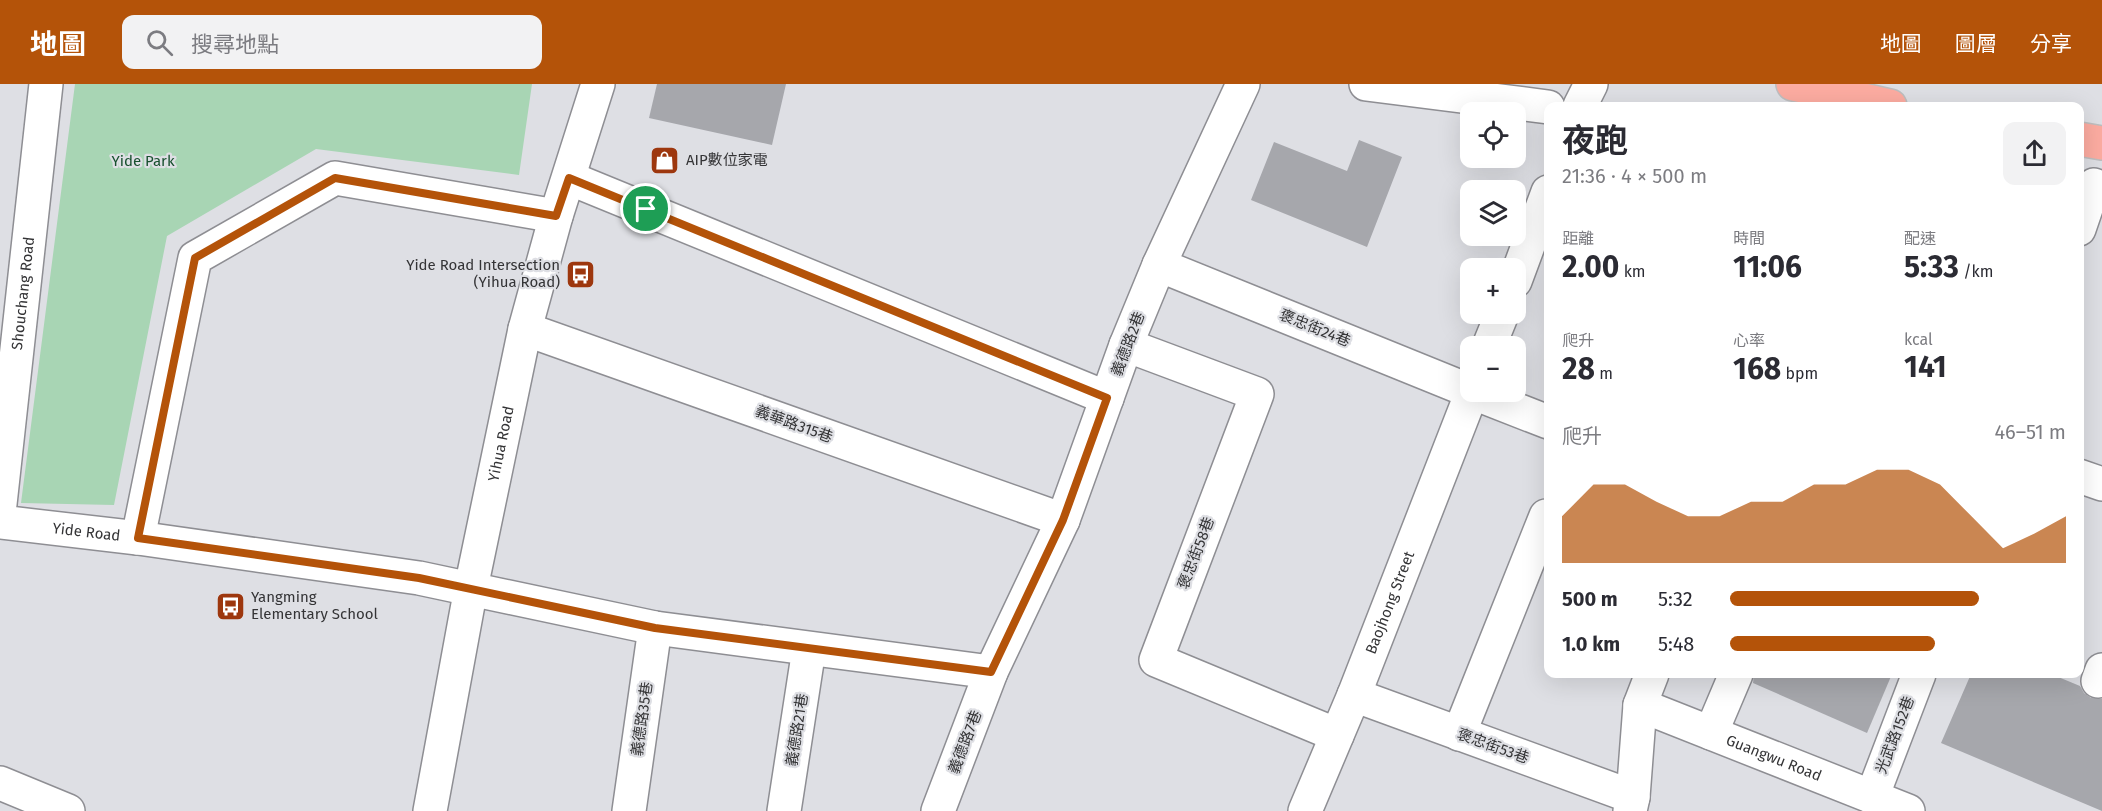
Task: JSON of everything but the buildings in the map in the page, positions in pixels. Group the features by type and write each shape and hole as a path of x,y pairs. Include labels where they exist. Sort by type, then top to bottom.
{"highway":[{"path":"1793,84 1872,102"},
{"path":"2084,140 2102,143"}],"street":[{"name":"Shouchang Road","path":"0,504 46,84"},
{"name":"Yihua Road","path":"430,811 471,588 525,329 556,216 598,84"},
{"name":"義德路2巷","path":"991,672 1063,520 1126,345 1159,265 1243,84"},
{"path":"1366,84 1544,106"},
{"path":"1582,102 1592,84"},
{"path":"138,538 195,258 335,178 556,216"},
{"path":"569,178 1107,398"},
{"path":"2084,212 2092,185"},
{"path":"1526,268 1537,255 1544,215"},
{"name":"褒忠街24巷","path":"1159,265 1460,387"},
{"name":"義華路315巷","path":"525,329 1063,520"},
{"name":"褒忠街58巷","path":"1126,345 1257,394 1156,660 1337,735"},
{"name":"Baojhong Street","path":"1305,811 1354,695 1467,402"},
{"name":"褒忠街24巷","path":"1498,402 1544,420"},
{"path":"2084,478 2102,484"},
{"path":"1459,734 1544,521"},
{"name":"Yide Road","path":"0,522 138,538 419,578 655,628 991,672"},
{"name":"義德路35巷","path":"629,811 655,628"},
{"name":"義德路21巷","path":"784,811 809,648"},
{"name":"義德路7巷","path":"938,811 991,672"},
{"path":"1631,804 1640,705 1650,678"},
{"path":"1711,733 1734,678"},
{"name":"光武路152巷","path":"1872,797 1917,678"},
{"name":"褒忠街53巷","path":"1354,695 1459,734 1631,804"},
{"name":"Guangwu Road","path":"1640,705 1908,811"},
{"path":"0,783 68,811"}],"green space":[{"name":"Yide Park","path":"75,84 532,84 519,175 316,149 167,236 114,505 21,503"}],"place":[{"name":"AIP數位家電","path":"665,160"},
{"name":"Yide Road Intersection (Yihua Road)","path":"581,274"},
{"name":"Yangming Elementary School","path":"230,606"}],"route":[{"path":"335,178 556,216 569,178 646,209 1107,398 1063,520 991,672 655,628 419,578 138,538 195,258 335,178"}]}
